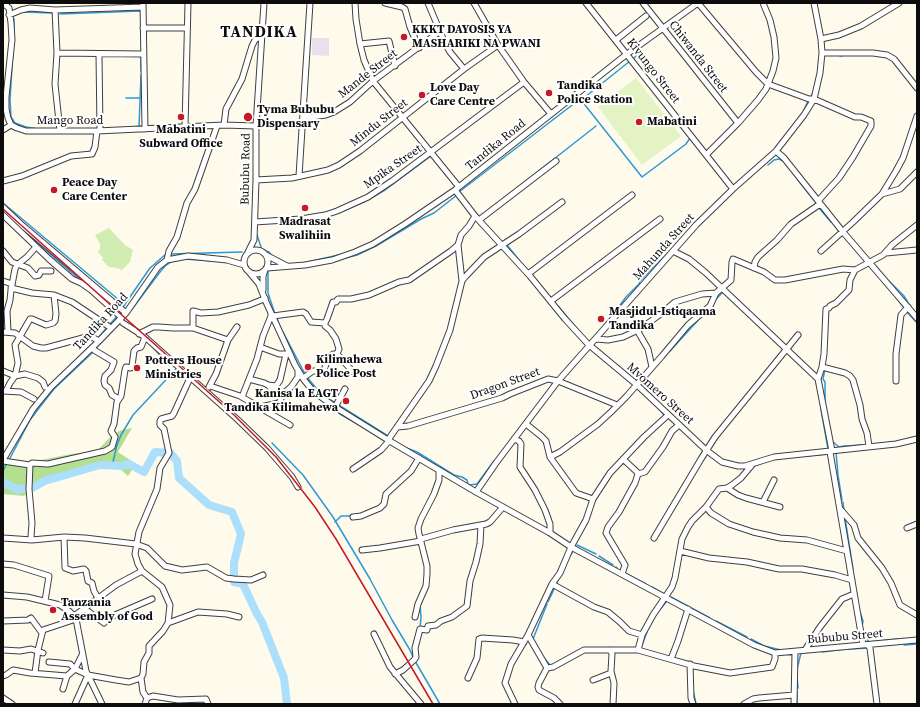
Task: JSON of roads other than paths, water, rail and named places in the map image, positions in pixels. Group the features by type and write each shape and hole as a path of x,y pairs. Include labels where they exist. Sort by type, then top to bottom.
{"street":[{"path":"3,3 10,5 12,23 12,40 6,97 6,109 11,124 3,130"},
{"path":"185,127 188,3"},
{"name":"Bububu Road","path":"254,240 256,126 264,3"},
{"path":"299,176 310,3"},
{"name":"Mvomero Street","path":"355,3 360,44 364,60 373,81 457,189 474,216 502,245 565,319 590,345 636,384 706,450 722,462 738,466 752,465 774,457 896,444 917,439"},
{"path":"385,3 405,9 410,27 419,48"},
{"path":"428,3 439,32 450,52 464,69"},
{"path":"474,3 498,45 524,82 551,114"},
{"name":"Kivungo Street","path":"586,3 733,189"},
{"name":"Chiwanda Street","path":"643,3 738,123"},
{"path":"698,3 756,72 768,84 809,99 814,99 855,117 869,119 871,123 871,126 854,158 819,203 791,224 777,240 758,257 754,268"},
{"name":"Tandika Road","path":"266,268 306,265 332,260 373,244 457,189 551,114 575,97 627,54 698,3"},
{"path":"706,154 738,123 758,100 766,89 776,64 774,37 770,20 763,3"},
{"name":"Mahunda Street","path":"476,492 558,381 696,225 733,189 776,151 790,134 814,99 820,74 822,53 821,39 814,3"},
{"path":"821,39 839,35 861,26 899,3"},
{"path":"10,15 31,6 55,10 143,5 145,129"},
{"path":"55,10 57,53 54,84 60,131"},
{"path":"616,40 646,16"},
{"path":"144,28 187,28"},
{"name":"Mande Street","path":"302,118 319,117 334,112 350,102 373,81 439,32"},
{"path":"224,126 226,109 242,79 252,46 255,40 261,36"},
{"path":"360,44 389,40 395,66"},
{"name":"Mindu Street","path":"256,180 280,179 299,176 328,170 339,165 360,151 464,69 498,45"},
{"path":"57,53 143,54"},
{"path":"822,53 873,53 887,55 894,59 917,88"},
{"path":"3,181 22,176 71,156 92,154 99,131 99,54"},
{"name":"Mpika Street","path":"255,222 301,219 337,211 355,204 380,190 524,82"},
{"path":"821,251 882,194 903,158 917,116"},
{"name":"Mango Road","path":"11,124 26,131 99,131 185,127 256,126"},
{"path":"217,126 195,189 187,203 177,237 169,251 167,260 188,256 227,260 244,265"},
{"path":"776,151 784,158 843,232 917,318"},
{"path":"479,220 556,161"},
{"path":"882,194 900,189 917,172"},
{"path":"528,274 632,194"},
{"path":"462,281 484,257 519,234 562,202"},
{"path":"3,207 126,313"},
{"path":"3,215 48,259 72,278 91,290 121,317"},
{"path":"354,373 338,354 339,349 336,339 330,330 325,326 332,303 339,299 351,299 369,295 399,282 409,280 451,251 458,244 474,216"},
{"path":"551,301 660,219"},
{"path":"596,338 608,340 623,337 638,330 662,313 674,302 697,295 716,293 730,280 733,259 764,272 775,280 843,269 855,270 886,253 892,245 917,225"},
{"path":"254,240 244,258 244,265 263,291"},
{"path":"254,240 255,244 264,253 268,261 263,276 264,298 289,354 314,392 388,440 476,492 550,533 571,547 754,645 775,653 775,659 772,667 747,672 730,673 714,671 638,650 584,650 553,667 547,668"},
{"path":"353,469 382,450 429,381 436,366 450,330 462,281 458,244"},
{"path":"36,247 28,257 17,265 11,286 10,300 7,311 6,332 15,333 33,346 41,348 90,336 99,341"},
{"path":"248,252 253,250 264,253 288,266"},
{"path":"886,253 917,250"},
{"path":"3,251 12,262 28,268 31,273 36,276 39,275 41,271 51,271"},
{"path":"673,251 690,259 773,335 785,349 818,378"},
{"path":"227,260 244,258"},
{"name":"Tandika Road","path":"3,461 33,409 51,387 126,313 158,267 167,260"},
{"path":"249,272 258,274 266,268"},
{"path":"855,270 850,280 849,290 836,303 826,309 825,341 822,367 818,378 854,594 865,645 870,648 877,704"},
{"path":"3,281 11,286 32,293 54,295 76,304 111,328"},
{"path":"550,457 560,452 598,424 626,397 688,325 710,306 716,293"},
{"path":"4,391 15,376 18,359 16,345 30,319 46,325 54,322 56,314 54,295"},
{"path":"193,328 193,312 218,312 249,305 264,298"},
{"path":"896,381 896,354 901,315 908,307"},
{"path":"272,314 303,312 311,322 325,323"},
{"path":"242,397 257,360 266,327 272,314"},
{"path":"123,323 145,337 267,448 298,486"},
{"path":"139,334 153,327 193,328 228,340"},
{"path":"204,390 210,386 216,374 228,340 237,327"},
{"path":"638,330 648,350 652,367"},
{"path":"654,538 715,437 769,372 785,349 798,335"},
{"path":"3,461 30,465 32,463 48,464 109,450 115,440 111,431 114,424 117,402 126,368 132,366 134,351 141,347 145,337"},
{"path":"93,347 94,350 114,362 111,370 105,376 104,381 112,395 119,398"},
{"path":"260,347 279,354 289,354"},
{"path":"268,386 276,386 278,383 289,354"},
{"path":"304,378 313,371 324,370 333,354 338,354"},
{"path":"822,367 845,373 853,380 869,446"},
{"path":"260,407 279,403 283,394 298,378 298,369"},
{"path":"3,371 15,376 25,374 38,378 46,387"},
{"path":"147,698 143,692 141,678 143,674 144,662 149,654 149,646 163,631 168,623 170,605 162,588 139,569 135,554 136,544 140,528 157,489 160,468 168,452 164,429 160,425 160,421 161,419 172,416 190,378"},
{"path":"249,379 264,383 272,390 277,391 278,394 283,394"},
{"name":"Dragon Street","path":"397,427 408,426 502,398 543,381 553,379 617,405"},
{"path":"210,386 242,397 290,424"},
{"path":"335,407 345,389"},
{"path":"4,391 21,392 34,399"},
{"path":"515,704 506,686 506,680 511,664 528,635 552,584 560,573 571,547 586,520 593,499 610,473 668,415"},
{"path":"526,424 546,441 550,457 576,492 593,499"},
{"path":"638,474 644,472 663,447 672,431 679,425"},
{"path":"514,439 519,441 521,444 520,467 535,490 548,516 550,533"},
{"path":"354,517 361,516 380,508 384,504 386,494 411,471 419,458"},
{"path":"623,459 638,474"},
{"path":"30,465 32,523 30,537 32,540"},
{"path":"638,650 642,635 674,583 682,539 688,527 706,507 719,489 727,488 741,478 752,465"},
{"path":"415,617 418,604 426,586 428,574 419,534 419,524 434,494 439,480 439,470"},
{"path":"622,574 625,566 606,533 608,527 619,512 635,483 638,474"},
{"path":"763,502 774,480"},
{"path":"727,488 738,495 780,507"},
{"path":"362,550 421,541 421,539 453,530 481,525 490,522 503,507"},
{"path":"706,507 711,513 729,524 754,532 780,538 808,540 847,551"},
{"path":"841,510 854,525 858,538 882,568 891,583 900,605 917,615"},
{"path":"907,528 917,524"},
{"path":"395,674 404,670 416,657 415,648 420,630 427,630 428,626 436,625 441,621 452,617 467,606 470,581 478,550 481,525"},
{"path":"64,537 65,568 73,571 84,569 86,571 88,581 92,583 98,598"},
{"path":"3,538 32,540 64,537 136,544 147,548 165,566 182,570 207,567 226,578 234,579 251,580 263,575"},
{"path":"680,551 709,558 747,562 779,569 802,569 835,575 852,580"},
{"path":"3,565 14,565 49,576 45,601"},
{"path":"35,674 38,650 43,630 75,618 98,598 130,576 142,570"},
{"path":"552,584 594,607 608,612 629,631 642,635"},
{"path":"805,650 839,602 842,599 854,594"},
{"path":"3,595 27,597 45,601 60,605 69,611 75,618 88,675 102,704"},
{"path":"85,609 104,623 115,615 152,599"},
{"path":"671,659 688,609"},
{"path":"168,623 198,612 227,614 239,617"},
{"path":"3,622 28,620 31,618 42,633"},
{"path":"374,634 383,655 395,674 421,704"},
{"path":"528,635 547,668"},
{"path":"468,678 477,658 479,639 513,640 524,642"},
{"name":"Bububu Street","path":"775,653 917,640"},
{"path":"3,650 11,651 31,649 38,650 43,653"},
{"path":"610,650 612,654 610,667 614,687 613,704"},
{"path":"794,704 795,652"},
{"path":"63,689 67,676 75,669 82,654"},
{"path":"48,662 70,664 75,669 88,675 129,682 141,678"},
{"path":"690,664 693,704"},
{"path":"547,668 539,683 538,689 554,698 560,704"},
{"path":"3,676 12,670 35,674 67,676"},
{"path":"593,680 611,673"},
{"path":"74,704 88,675"},
{"path":"71,695 77,698"},
{"path":"744,704 753,699 794,695"},
{"path":"147,698 154,696 178,700 206,699 208,704"},
{"path":"3,698 12,704"},
{"path":"145,704 147,698"}],"waterway":[{"path":"60,14 140,11 142,13"},
{"path":"23,12 53,13"},
{"path":"14,19 14,38"},
{"path":"13,50 10,100 11,117 15,123 26,127 39,129"},
{"path":"634,58 637,55"},
{"path":"840,56 846,55"},
{"path":"141,57 141,71"},
{"path":"459,192 580,99 585,97 630,61"},
{"path":"908,73 913,79"},
{"path":"139,127 141,75"},
{"path":"810,98 814,91"},
{"path":"126,98 140,98"},
{"path":"581,100 642,177 686,144 690,138"},
{"path":"801,116 808,101"},
{"path":"508,195 596,126"},
{"path":"343,211 366,201 385,190 431,156"},
{"path":"768,165 774,160 779,159 783,161"},
{"path":"798,180 817,204"},
{"path":"716,202 727,192"},
{"path":"342,259 357,255 376,246 421,219 434,213 457,195"},
{"path":"3,203 125,305"},
{"path":"819,208 831,222"},
{"path":"475,212 480,217 481,216"},
{"path":"18,226 80,280"},
{"path":"257,235 262,250 269,252 272,256"},
{"path":"507,245 527,270"},
{"path":"170,254 242,252"},
{"path":"123,307 150,268 166,254"},
{"path":"303,263 343,254"},
{"path":"616,313 615,312 626,297 667,254"},
{"path":"184,259 214,261"},
{"path":"129,313 165,266 174,260"},
{"path":"876,266 904,296 917,314"},
{"path":"272,269 268,271 268,293 275,314"},
{"path":"885,284 905,309"},
{"path":"715,300 723,292"},
{"path":"558,306 579,331"},
{"path":"907,312 917,323"},
{"path":"54,381 97,339 118,315"},
{"path":"670,351 701,317"},
{"path":"277,318 279,325"},
{"path":"95,349 123,320"},
{"path":"283,332 306,376 321,394 388,436"},
{"path":"151,345 164,360 172,364"},
{"path":"598,349 636,381"},
{"path":"9,460 30,420 39,408 54,389 93,352"},
{"path":"112,466 121,435 133,415 176,369 176,367"},
{"path":"825,369 823,379 825,382 825,402"},
{"path":"645,389 655,399"},
{"path":"314,395 340,414 365,428"},
{"path":"659,409 665,416"},
{"path":"821,409 828,449"},
{"path":"668,418 677,426"},
{"path":"832,441 839,447 844,446"},
{"path":"272,443 303,475 333,517 370,579 413,657"},
{"path":"844,446 864,445"},
{"path":"404,447 417,452 454,475 462,477 467,480 469,485 477,484 494,461"},
{"path":"3,482 18,490 34,487 46,480 100,465 121,466 129,464 144,472 155,452 170,453 177,461 179,478 209,505 232,512 241,534 234,563 234,582 243,584 262,622 284,678 287,704"},
{"path":"836,452 842,500"},
{"path":"793,457 829,454"},
{"path":"731,462 741,464"},
{"path":"3,471 7,463"},
{"path":"752,467 760,464"},
{"path":"843,502 844,510"},
{"path":"335,522 341,516 351,516"},
{"path":"845,518 853,569"},
{"path":"577,545 596,554"},
{"path":"569,557 574,550"},
{"path":"599,556 613,565"},
{"path":"625,573 646,584"},
{"path":"556,585 559,578"},
{"path":"548,602 555,587"},
{"path":"652,587 666,595"},
{"path":"671,597 710,618"},
{"path":"657,613 666,601"},
{"path":"420,604 420,629"},
{"path":"533,639 547,604"},
{"path":"860,612 863,621 862,626"},
{"path":"716,621 747,637"},
{"path":"642,645 647,632"},
{"path":"864,636 869,642 897,639"},
{"path":"751,639 764,646 781,650"},
{"path":"904,645 917,644"},
{"path":"815,647 825,646"},
{"path":"849,649 869,648"},
{"path":"822,652 845,649"},
{"path":"797,669 801,653 803,653"},
{"path":"675,658 691,662"},
{"path":"545,659 550,665"},
{"path":"415,661 440,704"},
{"path":"797,676 798,688"},
{"path":"693,690 696,704"},
{"path":"797,692 797,704"}],"railway":[{"path":"3,209 234,415 276,457 315,507 336,539 433,704"}],"place":[{"name":"KKKT DAYOSIS YA MASHARIKI NA PWANI","path":"404,37"},
{"name":"Tandika Police Station","path":"549,93"},
{"name":"Love Day Care Centre","path":"422,95"},
{"name":"Mabatini Subward Office","path":"181,117"},
{"name":"Tyma Bububu Dispensary","path":"248,117"},
{"name":"Mabatini","path":"639,122"},
{"name":"Peace Day Care Center","path":"54,190"},
{"name":"Madrasat Swalihiin","path":"305,208"},
{"name":"Masjidul-Istiqaama Tandika","path":"601,319"},
{"name":"Kilimahewa Police Post","path":"308,367"},
{"name":"Potters House Ministries","path":"137,368"},
{"name":"Kanisa la EAGT Tandika Kilimahewa","path":"346,401"},
{"name":"Tanzania Assembly of God","path":"53,610"}],"district":[{"name":"TANDIKA","path":"259,33"}]}
